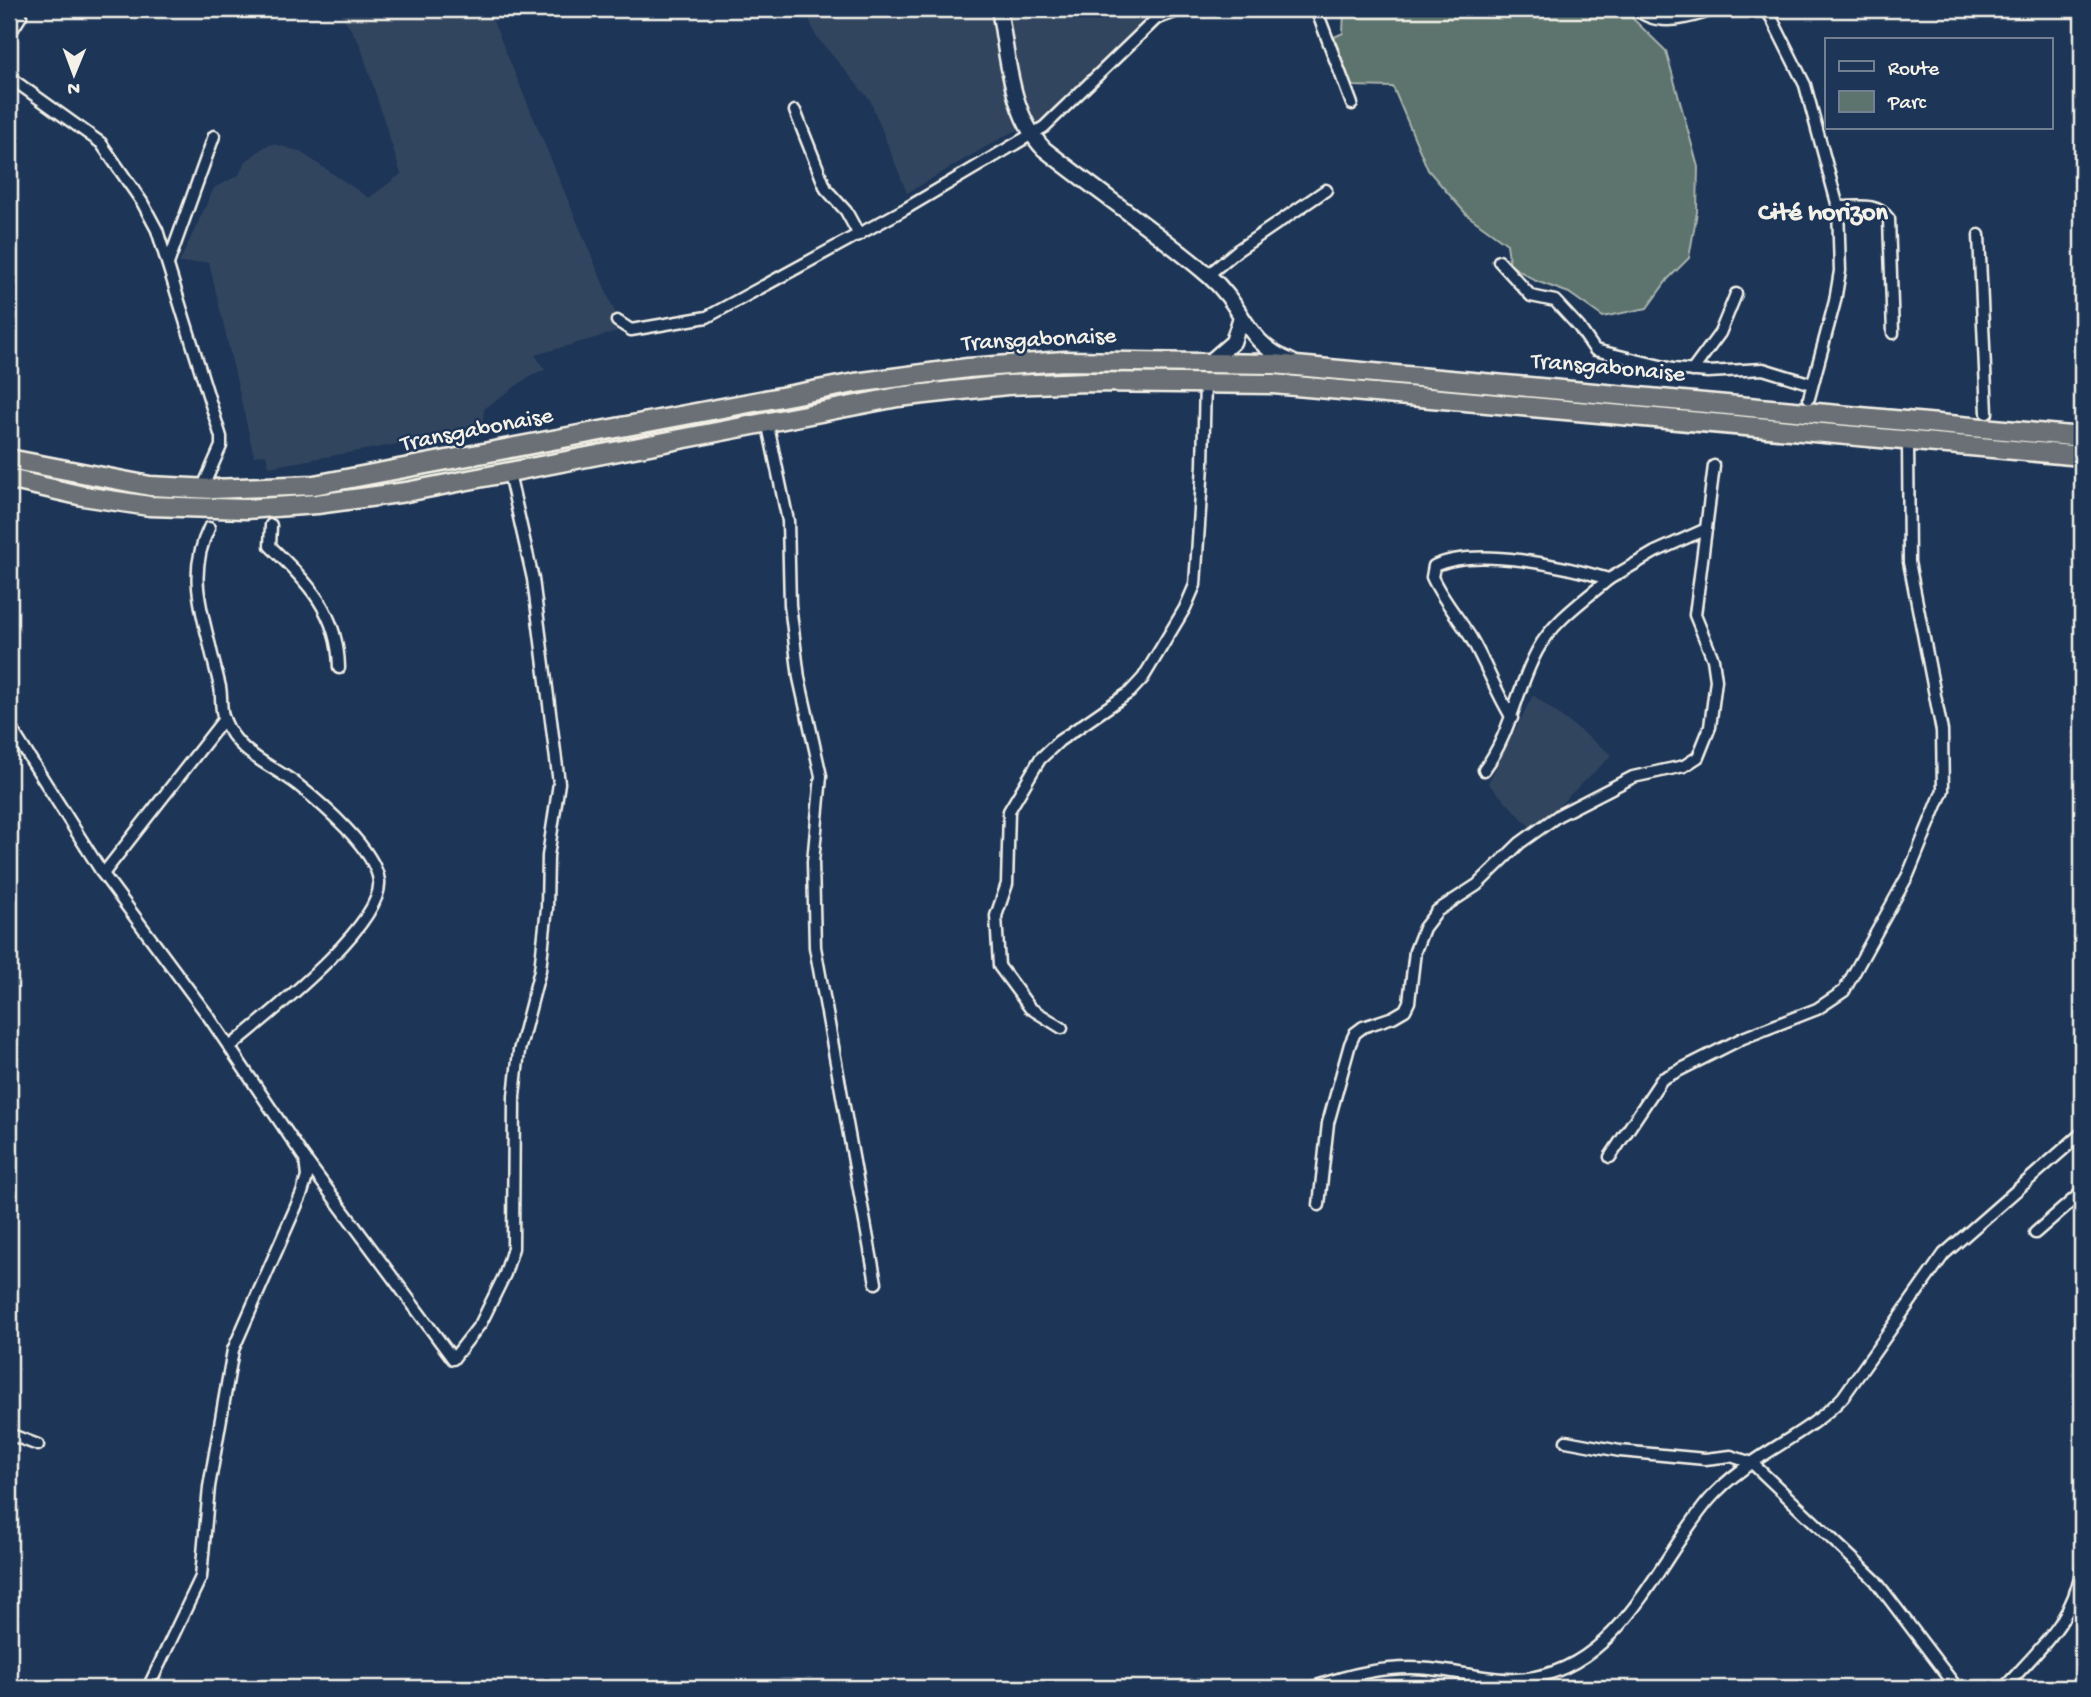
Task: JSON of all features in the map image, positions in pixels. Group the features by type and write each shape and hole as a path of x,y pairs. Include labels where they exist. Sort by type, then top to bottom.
{"highway":[{"name":"Transgabonaise","path":"9,459 122,482 202,489 282,488 348,481 802,392 906,375 1064,361 1210,362 1305,367 2082,437"},
{"name":"Transgabonaise","path":"9,479 139,505 246,509 342,502 509,473 898,397 993,387 1087,382 1205,382 1349,390 2082,456"}],"street":[{"path":"999,9 1016,98 1030,135 1044,149 1208,275 1235,303 1249,331 1263,347 1305,367"},
{"path":"617,321 631,330 707,317 859,235 1044,127 1156,19 1183,9"},
{"path":"1316,9 1352,104"},
{"path":"1637,9 1642,14 1669,20 1716,9"},
{"path":"1764,9 1771,17 1805,85 1838,207 1840,271 1836,301 1809,398"},
{"path":"9,35 21,16"},
{"path":"9,77 101,143 142,202 157,230 183,323 221,437 221,446 202,489"},
{"path":"795,111 826,189 846,211 859,235"},
{"path":"168,264 214,136"},
{"path":"1208,275 1238,250 1326,190"},
{"path":"1838,207 1874,207 1889,219 1893,333"},
{"path":"1979,235 1987,412"},
{"path":"1499,261 1531,296 1555,301 1579,327 1595,350 1692,370 1762,369 1812,384"},
{"path":"1692,370 1720,333 1736,294"},
{"path":"1210,362 1233,342 1242,316"},
{"path":"1062,1028 1030,1008 999,966 996,916 1007,884 1009,811 1040,759 1059,741 1130,692 1143,678 1185,608 1195,585 1205,382"},
{"path":"767,421 788,521 790,605 799,678 821,776 813,889 816,947 876,1283"},
{"path":"1610,1157 1662,1079 1743,1038 1817,1009 1844,991 1908,875 1943,790 1942,732 1909,562 1908,441"},
{"path":"1319,1205 1328,1123 1350,1044 1355,1033 1363,1027 1405,1010 1409,1002 1415,951 1424,928 1437,911 1477,885 1520,843 1559,815 1633,777 1684,766 1698,757 1705,745 1716,680 1713,659 1695,615 1714,466"},
{"path":"9,725 103,874 230,1047 305,1159 453,1359 481,1323 505,1274 513,1248 515,1085 519,1051 540,970 547,908 548,856 559,783 533,579 509,473"},
{"path":"271,525 270,546 313,587 338,642 339,668"},
{"path":"209,528 198,550 197,590 220,689 224,719 258,762 296,783 331,815 368,854 379,880 376,902 368,919 307,980 230,1047"},
{"path":"1484,770 1494,757 1512,718 1536,652 1553,627 1609,579 1656,552 1706,529"},
{"path":"1512,718 1496,692 1472,641 1437,589 1432,577 1434,566 1449,559 1512,560 1609,579"},
{"path":"103,874 224,719"},
{"path":"1311,1688 1357,1673 1388,1667 1429,1668 1509,1679 1535,1678 1559,1670 1612,1632 1710,1499 1752,1463 1828,1414 1843,1397 1944,1254 2082,1133"},
{"path":"148,1688 201,1577 209,1487 233,1350 302,1193 307,1177 305,1159"},
{"path":"2035,1233 2082,1192"},
{"path":"9,1434 38,1445"},
{"path":"1566,1441 1620,1451 1705,1459 1731,1456 1752,1463 1875,1580 1957,1688"},
{"path":"2004,1688 2062,1623 2074,1604 2082,1567"}],"shaded area":[{"path":"338,9 488,9 617,317 616,332 535,355 545,370 533,374 484,409 482,429 269,467 266,454 254,456 209,262 179,263 214,188 239,175 245,162 266,146 273,144 299,151 369,198 401,174 360,44"},
{"path":"805,9 1155,9 1038,122 1006,135 907,193 870,100 816,36"},
{"path":"1533,695 1612,755 1533,830 1488,783"}],"green space":[{"path":"1344,9 1623,9 1666,51 1698,167 1697,212 1689,258 1668,279 1647,308 1603,317 1569,293 1536,281 1510,265 1507,244 1467,215 1428,170 1393,87 1351,86 1334,37 1343,33"},
{"path":"1081,367 1250,369 2082,443 2082,449 1306,379 1138,373 970,381 859,395 425,480 304,499 243,502 154,496 9,471 9,465 121,489 316,492 369,485 804,399 931,379"}],"district":[{"name":"Cité horizon","path":"1823,214"}]}
